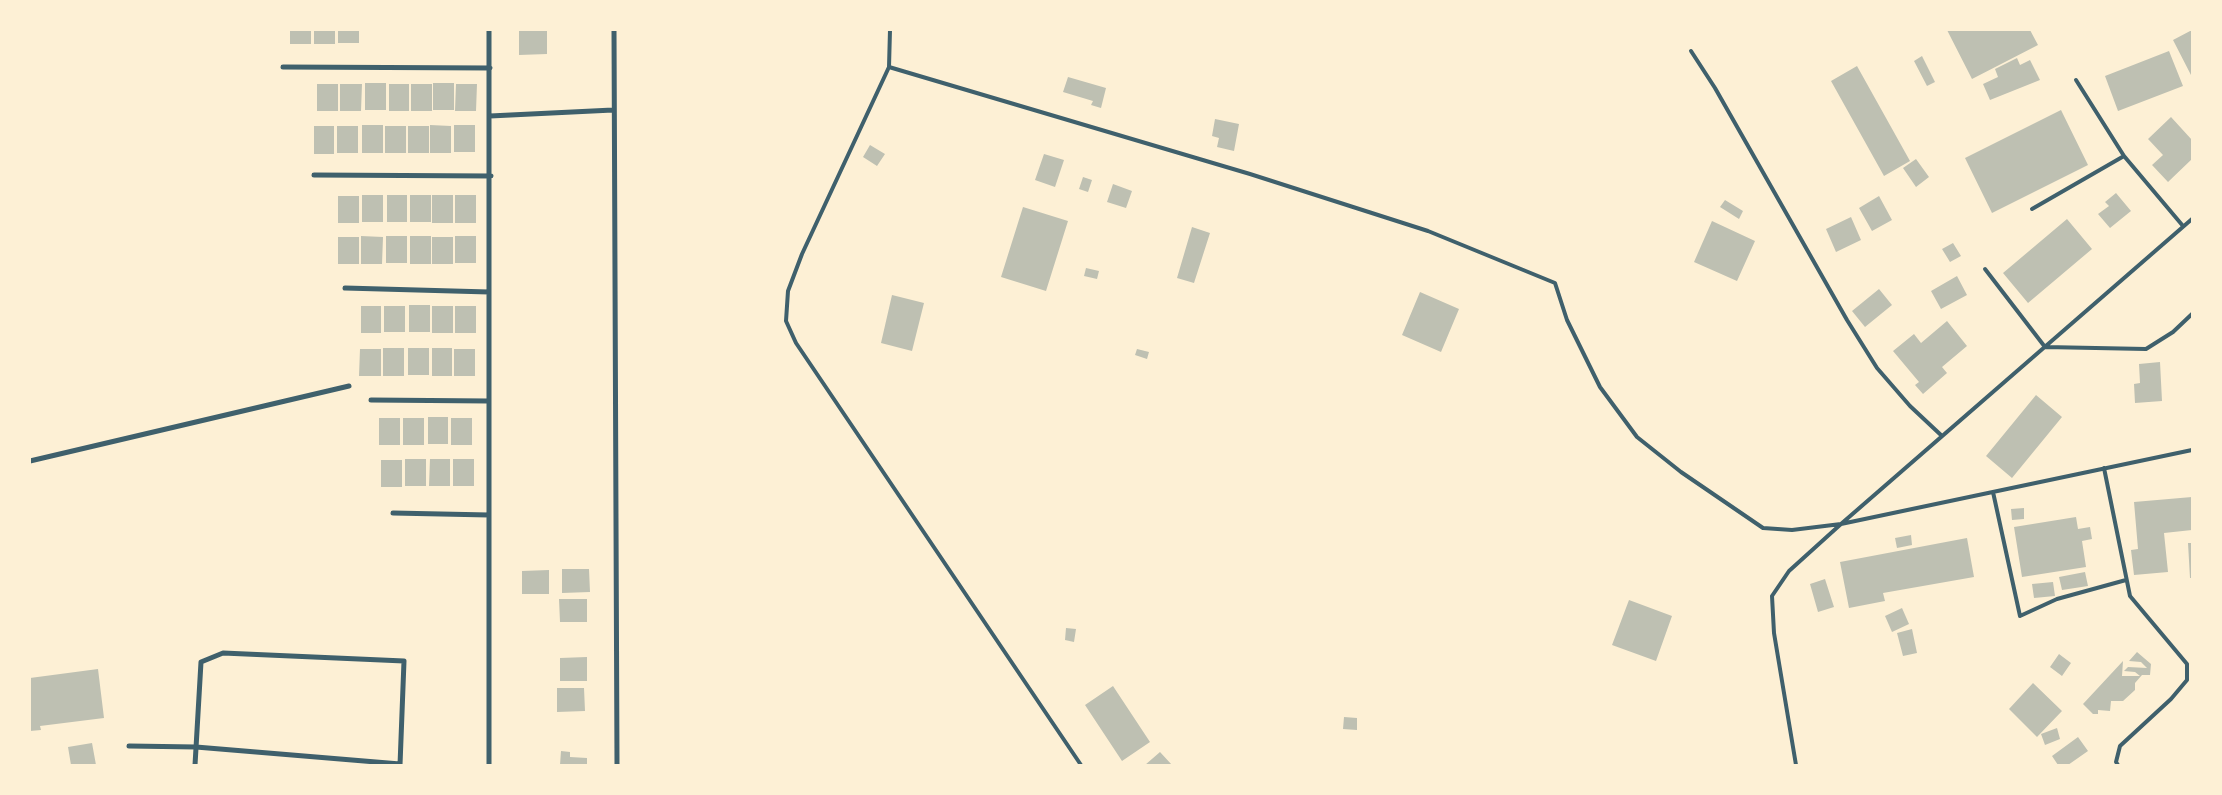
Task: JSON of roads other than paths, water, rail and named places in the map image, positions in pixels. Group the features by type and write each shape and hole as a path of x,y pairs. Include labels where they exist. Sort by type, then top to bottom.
{"street":[{"path":"489,30 491,176 488,227 489,765"},
{"path":"614,30 617,765"},
{"path":"283,67 490,68"},
{"path":"490,116 613,110"},
{"path":"314,175 491,176"},
{"path":"345,288 489,292"},
{"path":"30,461 349,386"},
{"path":"371,400 488,401"},
{"path":"393,513 489,515"},
{"path":"129,746 196,748 400,764 404,660 223,653 201,662 196,748 195,765"}],"lane":[{"path":"890,30 889,67 802,254 788,291 786,321 796,343 1081,765"},
{"path":"1690,51 1715,88 1847,320 1877,368 1910,406 1942,436"},
{"path":"889,67 1241,171 1410,225 1555,283 1568,320 1600,387 1637,437 1681,472 1763,528 1792,530 1841,524 2192,450"},
{"path":"2076,80 2124,156 2183,226"},
{"path":"2032,209 2124,156"},
{"path":"1796,765 1774,633 1772,596 1789,571 2192,219"},
{"path":"1985,269 2045,347"},
{"path":"2045,347 2146,349 2173,332 2192,314"},
{"path":"2104,468 2130,596 2188,664 2187,680 2171,699 2120,746 2116,762 2118,765"},
{"path":"1993,492 2020,616 2057,598 2126,580"}]}
